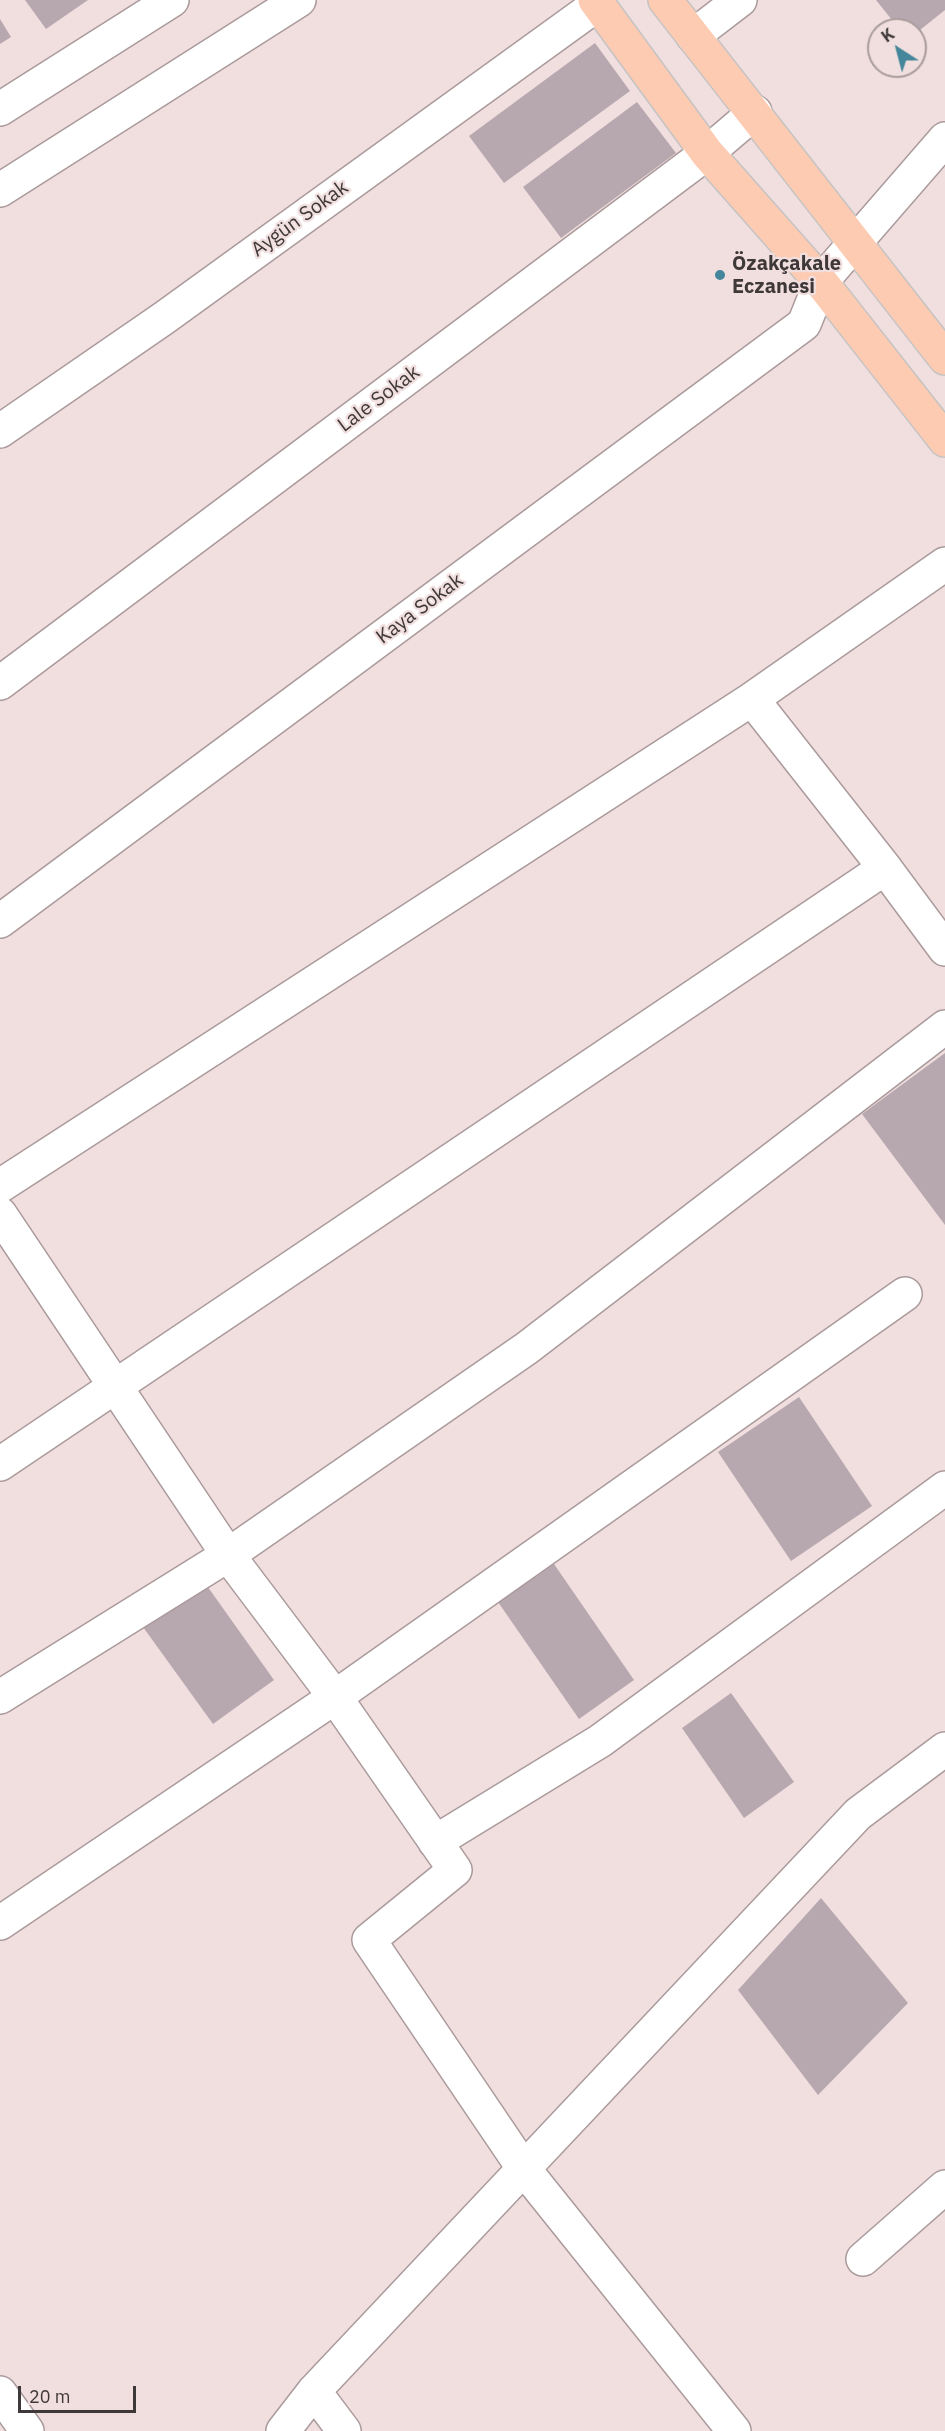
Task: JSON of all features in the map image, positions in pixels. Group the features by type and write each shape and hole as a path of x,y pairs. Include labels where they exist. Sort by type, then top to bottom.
{"main road":[{"path":"666,0 945,358"},
{"path":"597,2 707,153 821,282 945,440"}],"street":[{"path":"0,109 172,0"},
{"path":"0,190 299,0"},
{"path":"693,36 740,0"},
{"name":"Aygün Sokak","path":"0,431 164,318 597,2"},
{"name":"Lale Sokak","path":"0,683 707,153 755,112"},
{"name":"Kaya Sokak","path":"0,921 804,324 821,282 945,139"},
{"path":"0,1186 752,699 945,564"},
{"path":"752,699 885,868 945,949"},
{"path":"0,1464 885,868"},
{"path":"0,1697 228,1555 527,1348 945,1027"},
{"path":"0,1214 228,1555 335,1697 455,1870 369,1940 524,2169 734,2431"},
{"path":"0,1923 335,1697 905,1294"},
{"path":"435,1842 600,1741 945,1488"},
{"path":"283,2431 314,2391 858,1814 945,1749"},
{"path":"863,2259 945,2187"},
{"path":"314,2391 344,2431"},
{"path":"0,2393 27,2431"}],"building":[{"path":"25,0 88,0 46,29"},
{"path":"876,0 945,0 945,10 927,24 927,18 890,18"},
{"path":"0,19 11,37 0,44"},
{"path":"595,43 630,91 504,183 469,136"},
{"path":"637,102 676,153 561,238 523,187"},
{"path":"945,1053 945,1225 862,1114"},
{"path":"799,1397 872,1506 791,1561 718,1452"},
{"path":"554,1564 634,1680 579,1719 498,1602"},
{"path":"205,1583 274,1680 213,1724 143,1627"},
{"path":"731,1693 794,1782 744,1818 682,1728"},
{"path":"821,1898 908,2003 818,2095 738,1990"}],"place":[{"name":"Özakçakale Eczanesi","path":"720,275"}]}
